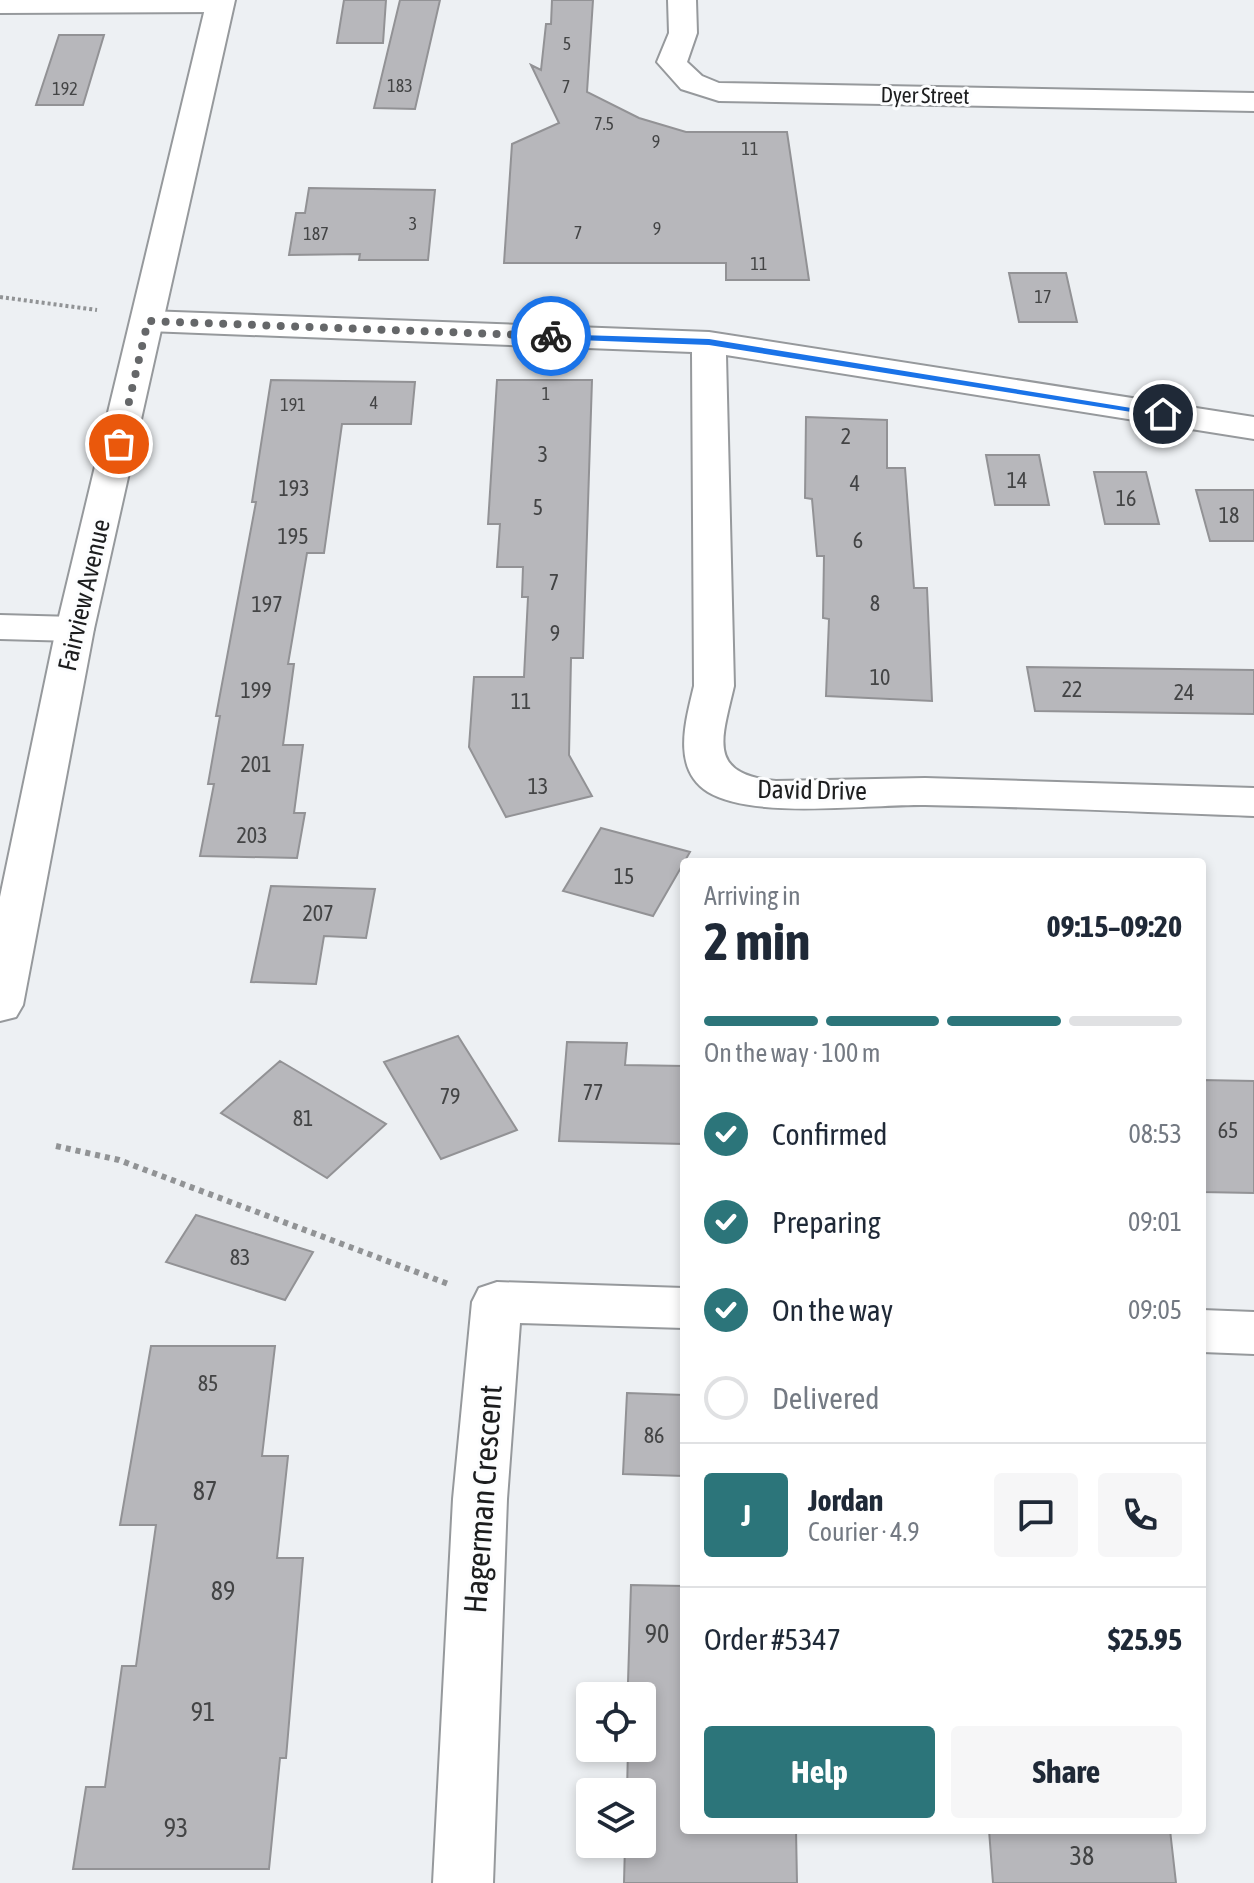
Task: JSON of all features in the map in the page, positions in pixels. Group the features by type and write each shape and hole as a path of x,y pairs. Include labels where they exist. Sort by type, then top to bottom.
{"street":[{"name":"Dyer Street","path":"682,0 683,33 672,62 680,76 697,87 719,92 1254,102"},
{"path":"0,5 220,2"},
{"name":"Fairview Avenue","path":"0,1005 75,629 220,2"},
{"path":"148,321 709,342 1254,428"},
{"name":"David Drive","path":"709,342 714,686 703,740 705,760 721,781 760,794 877,791 1254,802"},
{"path":"0,627 75,629"},
{"path":"497,1302 680,1308"},
{"name":"Hagerman Crescent","path":"463,1883 480,1499 497,1302"},
{"path":"1206,1331 1254,1333"}],"path":[{"path":"0,297 97,310"},
{"path":"56,1146 119,1160 497,1302"}],"building":[{"path":"344,0 386,0 383,43 337,43"},
{"path":"400,0 440,0 415,109 374,108"},
{"path":"552,0 593,0 587,92 639,118 686,132 787,132 809,280 726,280 726,263 504,263 512,144 559,123 531,65 541,70 546,24 551,24"},
{"path":"59,35 104,35 83,105 36,105"},
{"path":"309,188 435,190 428,260 359,260 360,254 289,255 296,213 305,213"},
{"path":"1009,273 1066,273 1077,322 1019,322"},
{"path":"271,380 415,382 411,424 342,424 324,553 307,553 288,664 294,664 283,745 303,745 294,813 305,813 297,858 200,856 214,784 208,784 220,716 216,716 256,502 252,502"},
{"path":"497,380 592,380 583,658 571,658 569,755 592,796 506,817 469,747 474,677 524,677 528,597 522,597 523,567 497,567 500,524 488,524"},
{"path":"806,417 887,420 887,468 905,468 914,588 927,588 932,701 826,696 829,619 823,618 824,556 817,556 812,499 805,498"},
{"path":"986,455 1039,455 1049,505 995,505"},
{"path":"1094,472 1146,472 1159,524 1105,524"},
{"path":"1196,490 1254,490 1254,541 1210,541"},
{"path":"1027,667 1254,670 1254,714 1035,711"},
{"path":"601,828 690,852 687,858 680,858 680,869 653,916 563,891"},
{"path":"271,886 375,889 366,938 324,936 316,984 251,982"},
{"path":"458,1036 517,1130 441,1159 384,1062"},
{"path":"567,1042 627,1043 625,1065 680,1066 680,1144 559,1141"},
{"path":"280,1061 386,1124 327,1178 221,1113"},
{"path":"1206,1080 1254,1081 1254,1193 1206,1192"},
{"path":"196,1215 313,1252 285,1300 166,1262"},
{"path":"151,1346 275,1346 262,1456 288,1456 277,1558 303,1558 286,1758 280,1758 269,1869 73,1869 86,1787 105,1787 122,1666 136,1666 156,1525 120,1525"},
{"path":"627,1393 680,1395 680,1476 623,1474"},
{"path":"631,1585 680,1586 680,1834 796,1834 797,1883 624,1883 625,1858 656,1858 656,1778 627,1778 628,1762 656,1762 656,1682 628,1682"},
{"path":"989,1834 1170,1834 1176,1883 993,1883"}],"way so far":[{"path":"119,444 148,321 551,336"}],"route":[{"path":"551,336 709,342 1163,414"}]}
